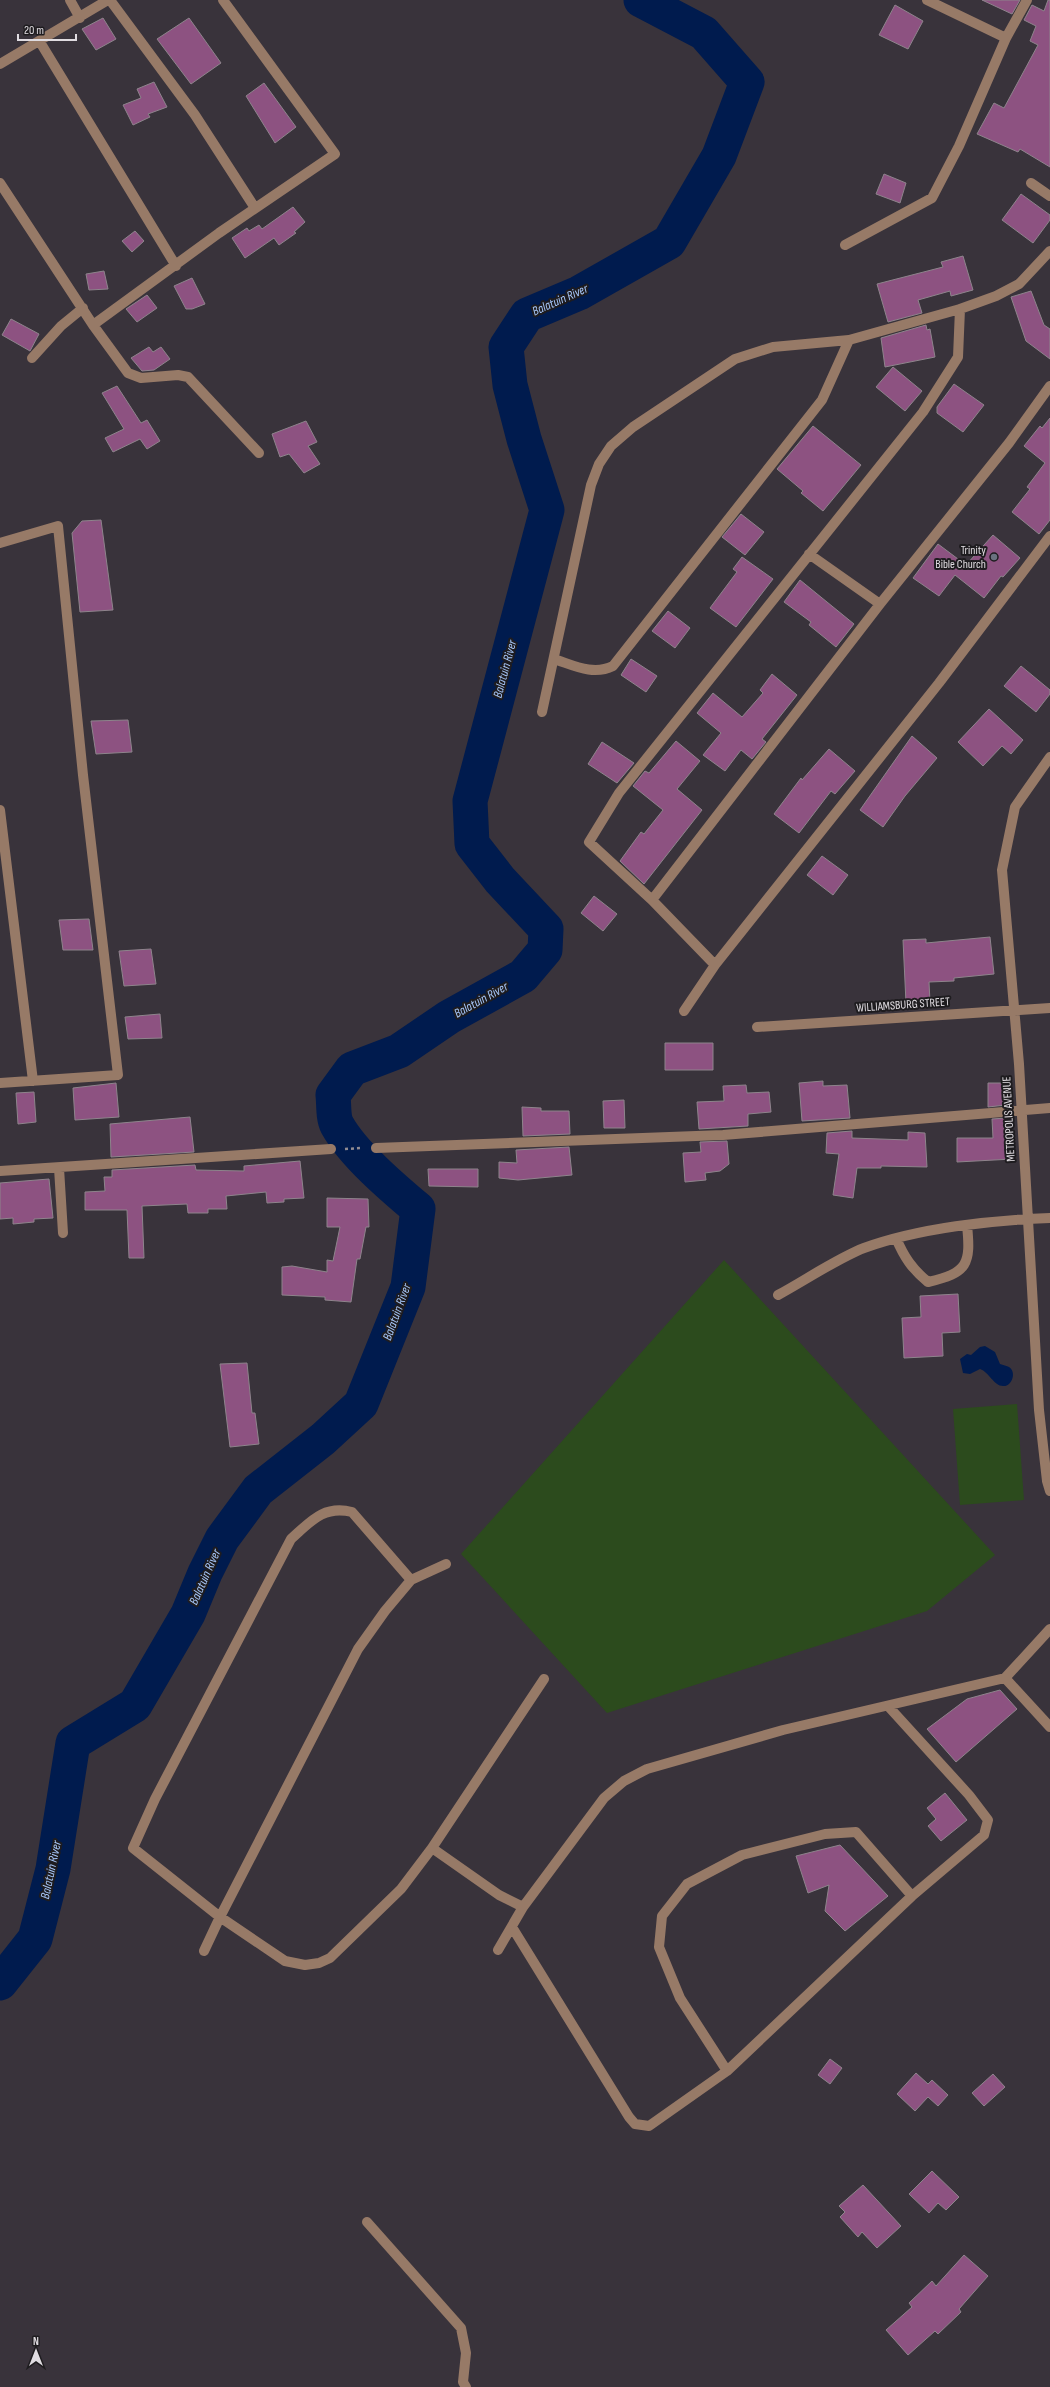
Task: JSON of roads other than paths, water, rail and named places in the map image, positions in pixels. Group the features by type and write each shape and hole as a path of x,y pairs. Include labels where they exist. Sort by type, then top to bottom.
{"street":[{"path":"70,0 80,18"},
{"path":"0,64 40,42 109,0 195,115 256,208"},
{"path":"93,325 256,208 335,154 223,0"},
{"path":"927,0 1006,38"},
{"path":"845,244 932,198 959,146 1006,38 1027,0"},
{"path":"40,42 176,266"},
{"path":"1031,183 1050,196"},
{"path":"0,184 93,325 128,373 141,378 178,375 188,377 259,453"},
{"path":"542,712 591,485 599,464 611,446 633,428 735,359 773,347 849,340 960,309 996,296 1019,284 1050,251"},
{"path":"32,358 61,326 83,308"},
{"path":"715,965 652,900 589,842 620,793 923,412 958,357 960,309"},
{"path":"554,659 589,670 598,671 613,666 822,400 849,340"},
{"path":"652,900 880,604 1009,443 1050,386"},
{"path":"0,543 58,526 83,775 118,1076 0,1083"},
{"path":"684,1011 715,965 939,683 1050,536"},
{"path":"809,554 880,604"},
{"name":"METROPOLIS AVENUE","path":"1050,757 1015,807 1002,870 1022,1109 1026,1219 1039,1410 1047,1481 1050,1492"},
{"path":"0,810 33,1081"},
{"name":"WILLIAMSBURG STREET","path":"757,1027 1050,1008"},
{"path":"376,1148 723,1135 1022,1109 1050,1108"},
{"path":"0,1171 331,1149"},
{"path":"58,1168 64,1233"},
{"path":"778,1295 863,1249 896,1238 967,1225 1050,1218"},
{"path":"896,1238 904,1257 914,1271 928,1282 950,1277 964,1267 970,1248 967,1225"},
{"path":"411,1580 352,1512 340,1509 328,1511 312,1519 291,1539 159,1792 133,1848 220,1917 285,1961 305,1965 319,1963 330,1958 401,1889 432,1848 544,1679"},
{"path":"204,1951 220,1917 358,1650 385,1611 411,1580 446,1564"},
{"path":"498,1950 523,1907 604,1798 624,1781 647,1769 783,1730 1005,1678 1050,1629"},
{"path":"1005,1678 1050,1727"},
{"path":"512,1927 635,2124 649,2126 728,2071 912,1896 984,1835 988,1820 969,1794 888,1706"},
{"path":"728,2071 680,1998 659,1946 662,1916 687,1884 742,1855 825,1834 856,1832 912,1896"},
{"path":"432,1848 499,1895 523,1907"},
{"path":"368,2222 461,2328 466,2353 463,2382 466,2387"}],"water":[{"path":"985,1346 995,1352 1000,1364 1009,1367 1013,1372 1011,1382 1006,1386 997,1384 980,1369 970,1374 963,1373 960,1359 967,1354 971,1355 980,1347"}],"waterway":[{"name":"Balatuin River","path":"0,1983 35,1939 53,1869 73,1743 135,1705 188,1614 205,1573 222,1539 258,1490 323,1439 361,1404 408,1287 418,1209 374,1170 344,1136 337,1125 334,1115 333,1095 352,1069 399,1051 449,1017 523,976 545,950 546,929 500,880 472,844 470,801 547,510 524,439 510,385 506,347 527,315 579,293 669,242 719,156 747,82 704,33 641,0"}],"place":[{"name":"Trinity Bible Church","path":"994,557"}]}
